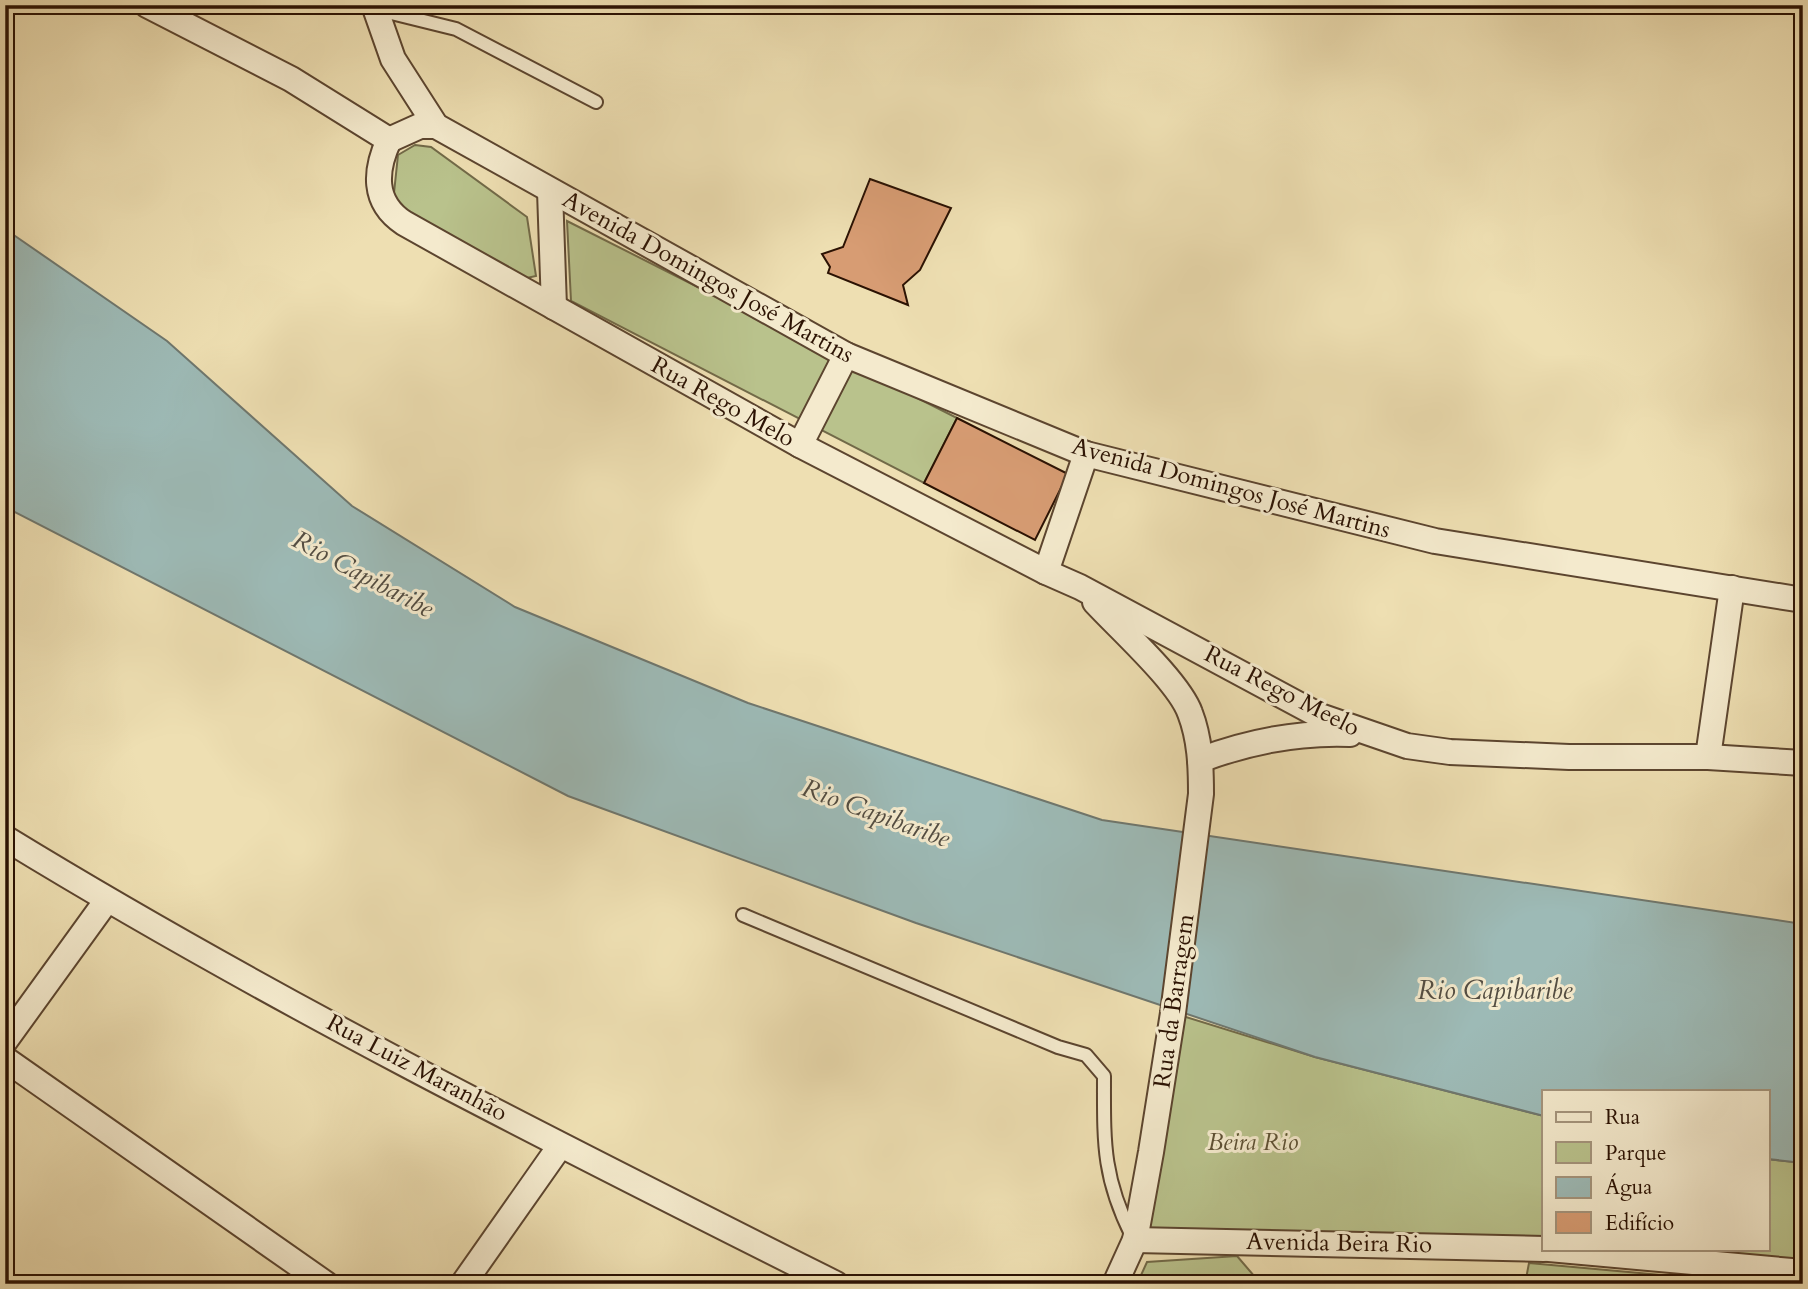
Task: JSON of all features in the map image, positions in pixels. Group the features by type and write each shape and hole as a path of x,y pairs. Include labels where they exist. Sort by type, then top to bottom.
{"street":[{"path":"148,5 290,79 389,140 420,126 436,126"},
{"name":"Avenida Domingos José Martins","path":"375,6 393,59 436,126 846,355 1086,454 1435,541 1803,600"},
{"name":"Rua Rego Melo","path":"389,140 377,171 380,195 404,223 800,445 1080,587"},
{"path":"550,191 554,307"},
{"path":"800,445 846,355"},
{"path":"1046,572 1086,454"},
{"name":"Rua Rego Meelo","path":"1080,587 1320,716 1407,746 1569,757 1708,757 1803,763"},
{"name":"Rua da Barragem","path":"1080,587 1150,661 1189,710 1200,760 1201,794 1174,1013 1135,1240 1115,1284"},
{"path":"1708,757 1732,588"},
{"path":"1200,760 1234,747 1276,737 1314,733 1369,735"},
{"name":"Rua Luiz Maranhão","path":"5,838 107,900 560,1146 836,1284"},
{"path":"5,1041 107,900"},
{"path":"5,1059 327,1284"},
{"path":"463,1284 560,1146"},
{"name":"Avenida Beira Rio","path":"1135,1240 1542,1248"},
{"path":"1560,1250 1803,1272"}],"lane":[{"path":"375,6 456,29 596,102"},
{"path":"743,915 1058,1047 1086,1055 1104,1076 1104,1156 1116,1204 1135,1240"}],"green space":[{"path":"415,145 431,147 527,217 536,276 522,279 400,219 394,193 398,155"},
{"path":"567,221 957,418 924,483 571,301"},
{"name":"Beira Rio","path":"1173,1013 1315,1057 1542,1115 1542,1250 1770,1250 1770,1159 1803,1163 1803,1275 1480,1246 1135,1240"},
{"path":"1237,1256 1261,1284 1137,1284 1147,1262"},
{"path":"1529,1263 1761,1284 1525,1284"}],"water":[{"name":"Rio Capibaribe","path":"5,229 167,341 352,506 515,607 748,703 1102,820 1803,924 1803,1163 1770,1159 1770,1090 1542,1090 1542,1115 1315,1057 916,923 568,796 5,507"}],"building":[{"path":"870,179 951,208 920,270 903,285 908,305 828,273 830,267 822,254 843,247"},
{"path":"957,418 1068,474 1035,540 924,483"}]}
